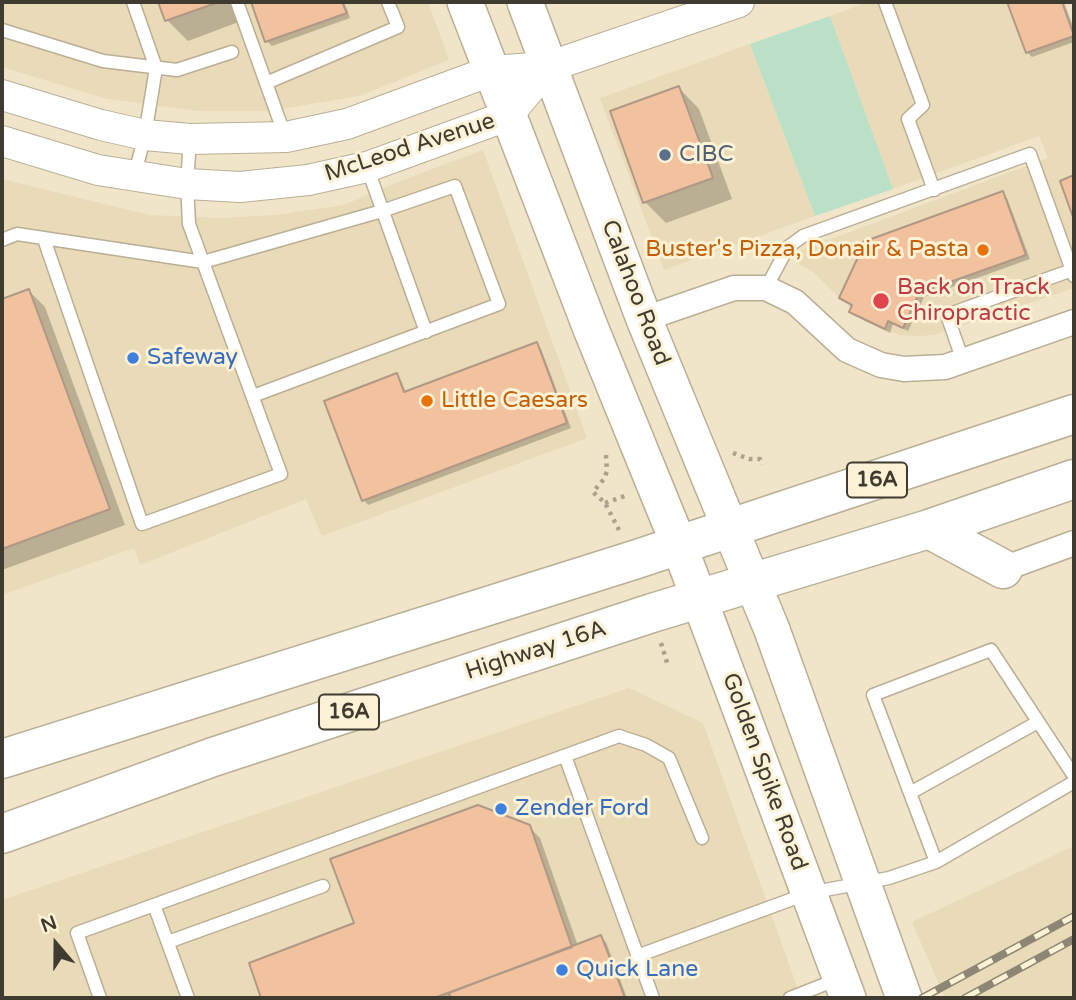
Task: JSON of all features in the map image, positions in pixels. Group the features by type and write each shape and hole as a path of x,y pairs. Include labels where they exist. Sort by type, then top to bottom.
{"main road":[{"path":"465,2 507,116 679,545"},
{"name":"Calahoo Road","path":"525,2 644,318 752,583"},
{"name":"16A","path":"2,759 679,545 1074,414"},
{"name":"Highway 16A","path":"2,834 213,757 699,599 929,529 1074,479"},
{"path":"929,529 1003,569"},
{"name":"Golden Spike Road","path":"679,545 845,988"},
{"path":"752,583 772,630 904,998"}],"street":[{"name":"McLeod Avenue","path":"2,95 101,125 145,135 190,139 285,136 347,124 491,71 548,67 740,2"},
{"name":"McLeod Avenue","path":"2,141 98,170 187,184 240,187 308,180 367,167 507,116 548,67"},
{"path":"644,318 734,288 766,288 795,302 847,350 881,365 904,369 927,369 963,361 1074,322"},
{"path":"1003,569 1074,542"}],"lane":[{"path":"133,2 156,68 145,135 134,177"},
{"path":"237,2 285,136"},
{"path":"266,83 398,27 388,2"},
{"path":"885,2 923,105 908,119 934,190"},
{"path":"2,30 103,61 156,68 177,70 232,52"},
{"path":"44,239 142,524 281,474 189,224 187,184 190,139"},
{"path":"766,288 788,247 803,236 1030,154 1073,273 947,315 963,361"},
{"path":"367,167 426,332"},
{"path":"2,240 17,234 203,262 382,211 455,186 499,304 253,396"},
{"path":"936,862 873,695 991,650 1074,776"},
{"path":"910,793 1038,722"},
{"path":"100,998 77,933 619,736 668,758 702,838"},
{"path":"565,756 653,998"},
{"path":"637,956 809,893 889,878 936,862 1074,782"},
{"path":"168,942 323,886"},
{"path":"155,905 188,998"},
{"path":"790,998 845,988"}],"shaded area":[{"path":"2,2 428,2 449,60 359,96 268,111 199,111 107,99 2,67"},
{"path":"868,2 1063,2 1074,34 1074,288 937,334 899,335 865,322 813,272 799,264 796,252 1048,158 1039,136 893,189 830,16"},
{"path":"750,44 815,216 664,270 600,98"},
{"path":"483,150 587,438 322,536 306,499 140,565 134,548 2,595 2,179 149,215 220,218 276,215 344,205"},
{"name":"Zender Ford","path":"629,688 703,723 801,998 2,998 2,900"},
{"path":"1074,846 1074,998 945,998 912,922"}],"green space":[{"path":"830,16 893,189 815,216 750,44"}],"building":[{"path":"158,2 219,2 165,21"},
{"path":"251,2 342,2 347,13 265,42"},
{"path":"1007,2 1062,2 1074,36 1026,53"},
{"name":"CIBC","path":"679,86 713,178 643,203 610,111"},
{"path":"1074,175 1074,220 1060,181"},
{"path":"1003,191 1026,255 919,293 903,328 888,321 885,329 849,312 852,305 839,298 858,257 852,246"},
{"path":"29,289 110,509 2,549 2,299"},
{"path":"537,342 567,423 362,501 324,401 397,373 404,392"},
{"path":"478,805 530,825 572,947 434,998 261,998 249,963 354,923 330,859"},
{"name":"Quick Lane","path":"601,935 625,998 451,998 449,993"}],"railway":[{"path":"922,998 1074,916"},
{"path":"965,998 1074,939"}],"place":[{"name":"CIBC","path":"665,155"},
{"name":"Buster's Pizza, Donair & Pasta","path":"983,250"},
{"name":"Back on Track Chiropractic","path":"881,301"},
{"name":"Safeway","path":"133,358"},
{"name":"Little Caesars","path":"427,401"},
{"name":"Zender Ford","path":"501,809"},
{"name":"Quick Lane","path":"562,970"}]}
